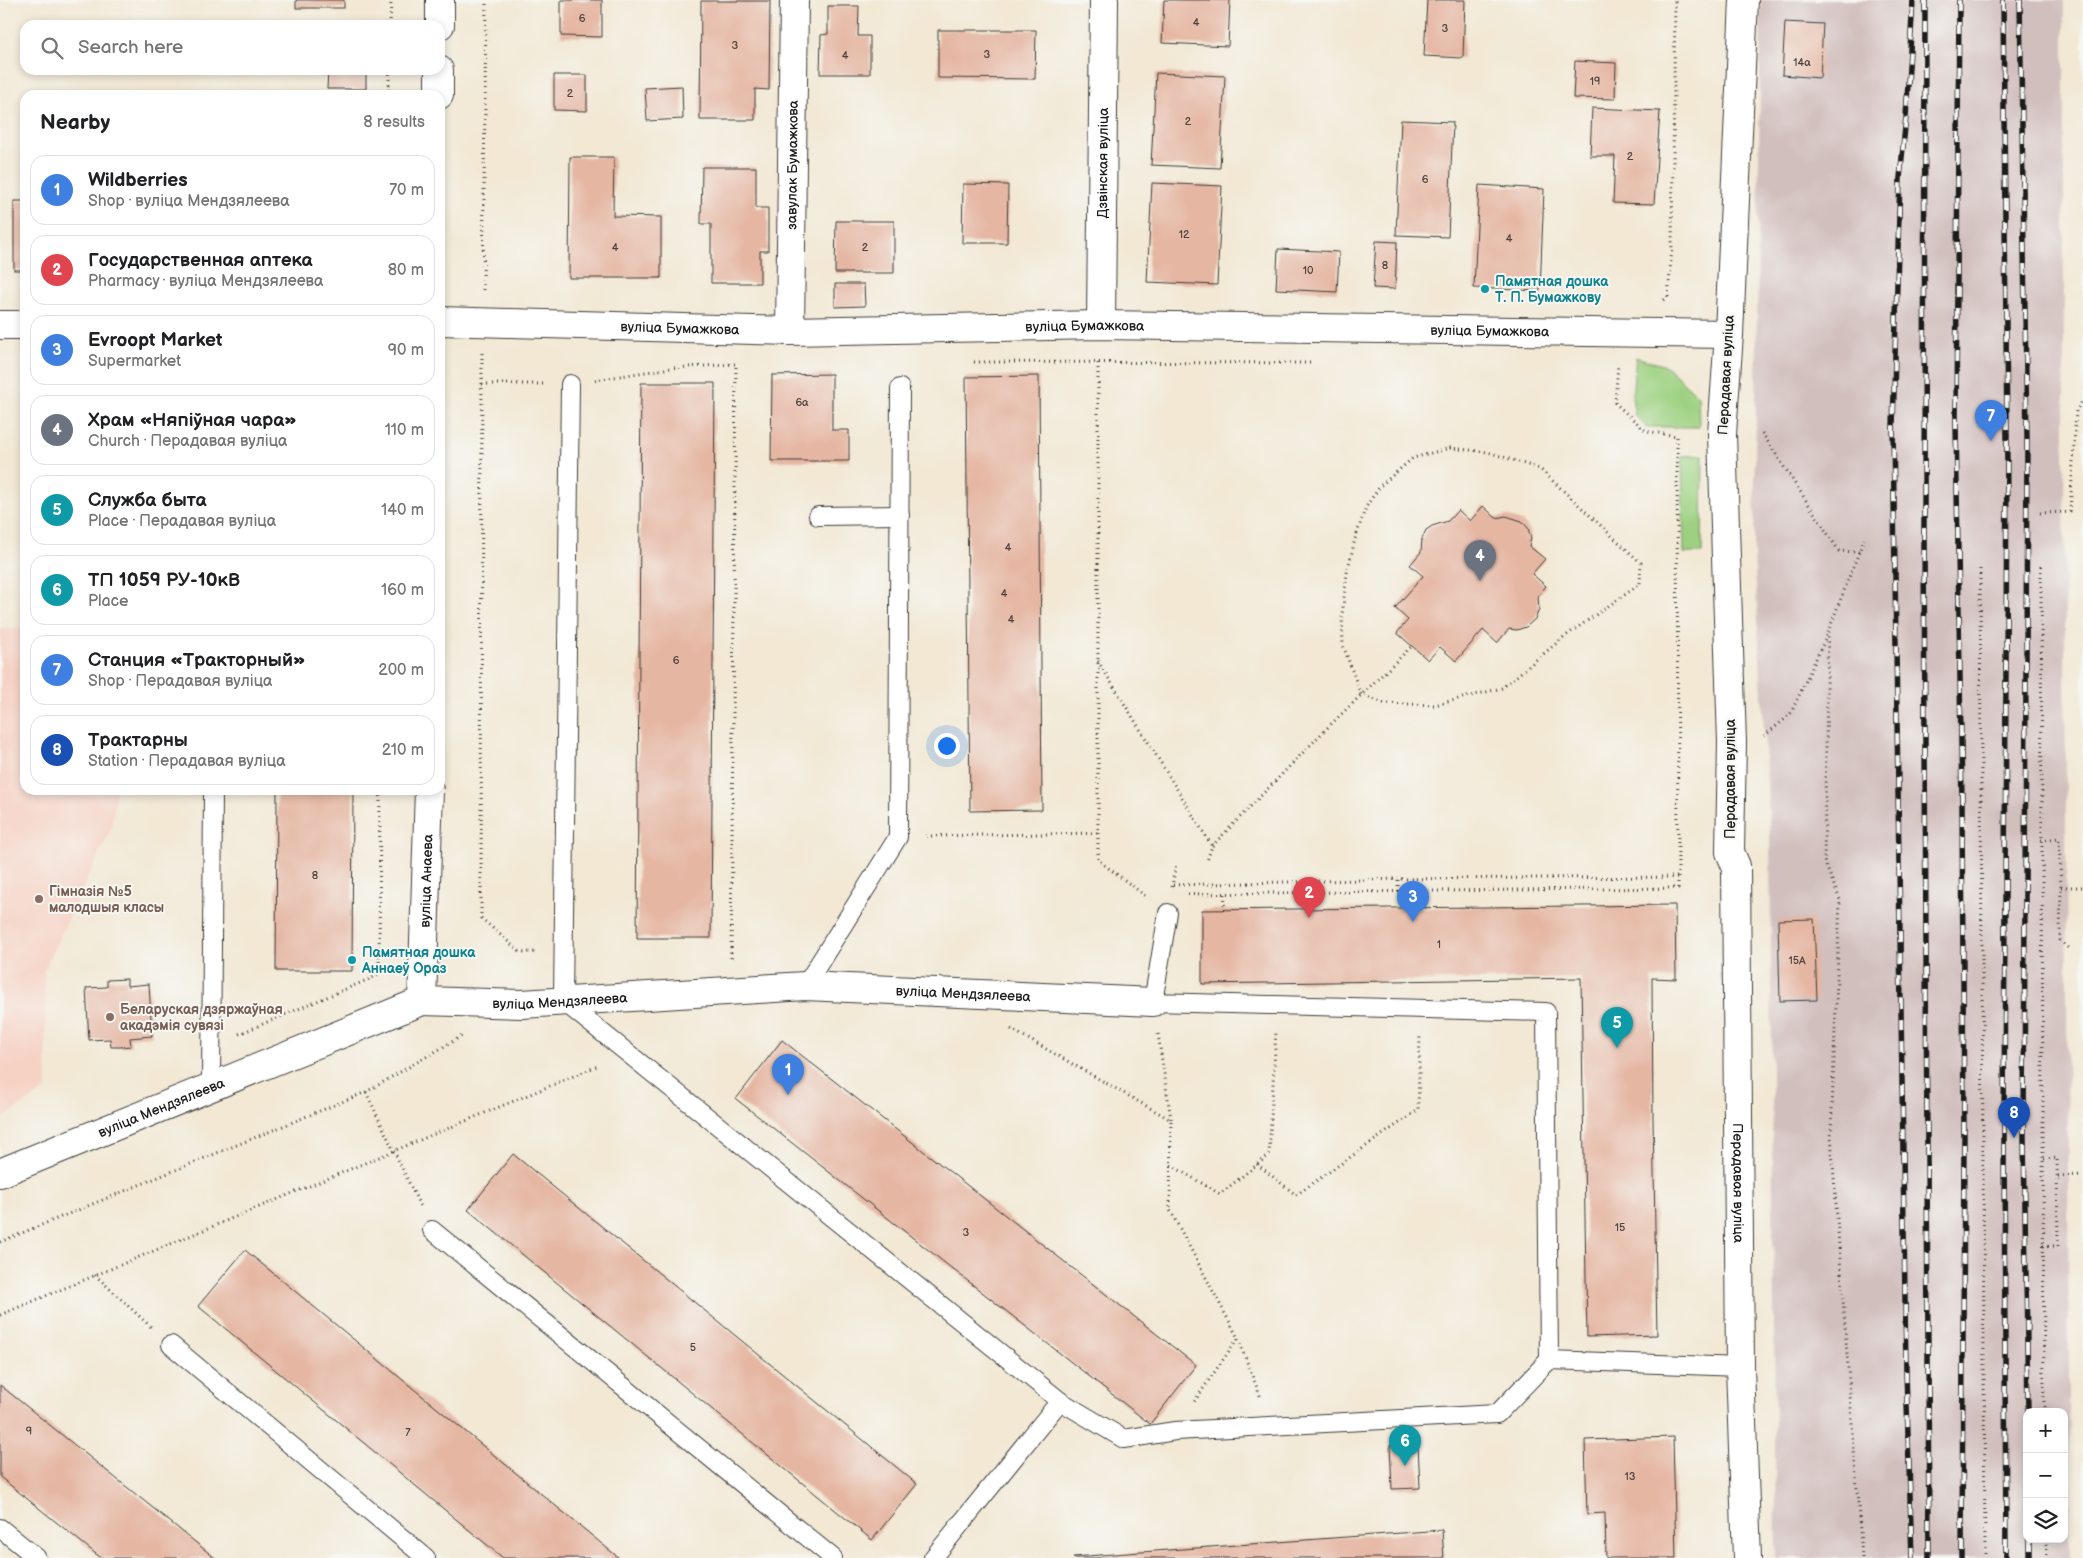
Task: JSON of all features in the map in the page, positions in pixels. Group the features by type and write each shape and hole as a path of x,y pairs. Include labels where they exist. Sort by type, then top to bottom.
{"street":[{"path":"440,0 440,20"},
{"name":"завулак Бумажкова","path":"790,331 794,0"},
{"name":"Дзвінская вуліца","path":"1100,325 1104,0"},
{"name":"Перадавая вуліца","path":"1744,0 1729,334 1722,434 1732,742 1730,852 1736,866 1740,1367 1747,1558"},
{"path":"439,75 439,90"},
{"name":"вуліца Бумажкова","path":"445,321 790,331 1100,325 1729,334"},
{"path":"0,325 20,325"},
{"name":"вуліца Анаева","path":"422,1001 429,795"},
{"name":"вуліца Мендзялеева","path":"0,1174 422,1001 522,1004 805,986 1153,1002"}],"lane":[{"path":"570,384 563,1001 1060,1402 1124,1439 1175,1431 1497,1414 1549,1360 1546,1012 1153,1002 1168,913"},
{"path":"805,986 898,837 900,388"},
{"path":"818,516 900,515"},
{"path":"211,1087 213,795"},
{"path":"432,1230 834,1558"},
{"path":"171,1345 426,1558"},
{"path":"1549,1360 1740,1367"},
{"path":"933,1558 1060,1402"},
{"path":"0,1528 37,1558"}],"path":[{"path":"390,20 391,0"},
{"path":"486,0 482,384 481,918 520,952 563,954"},
{"path":"1668,297 1672,246 1675,0"},
{"path":"389,90 390,75"},
{"path":"972,362 1314,363"},
{"path":"1098,363 1098,860 1168,913"},
{"path":"1180,894 1678,888 1677,436 1646,431 1614,403 1618,363 1608,363"},
{"path":"730,990 736,364"},
{"path":"482,384 570,384 671,368 744,364"},
{"path":"2040,513 2070,512 2076,411 2083,400"},
{"path":"1762,433 1839,551 1859,552"},
{"path":"1450,448 1488,452 1540,468 1641,563 1640,584 1564,637 1502,688 1435,704 1384,703 1361,694 1343,645 1342,615 1347,573 1355,539 1366,508 1380,486 1413,458 1450,448"},
{"path":"1732,742 1758,740 1790,715 1828,632 1864,540"},
{"path":"2040,566 2044,1408"},
{"path":"1980,569 1985,1558"},
{"path":"1828,632 1824,861 1840,900 1831,1136 1862,1558"},
{"path":"1207,861 1212,846 1361,694 1412,646"},
{"path":"1098,660 1212,846"},
{"path":"212,1044 379,975 380,795"},
{"path":"898,837 1098,833"},
{"path":"2041,840 2059,838 2061,887 2060,940 2069,948"},
{"path":"1172,885 1398,879 1678,877"},
{"path":"1398,879 1398,890"},
{"path":"2061,887 2083,886"},
{"path":"1413,890 1413,908"},
{"path":"1224,893 1224,910"},
{"path":"1153,1002 1171,1120 1170,1210 1238,1338 1272,1426"},
{"path":"1170,1165 1220,1194 1269,1155 1278,1005"},
{"path":"1256,1164 1296,1195 1418,1110 1420,1009"},
{"path":"1008,1027 1171,1120"},
{"path":"0,1242 366,1092 467,1033"},
{"path":"0,1315 628,1053"},
{"path":"366,1092 432,1230"},
{"path":"2043,1160 2057,1158 2058,1176 2058,1246 2043,1246"},
{"path":"2058,1176 2083,1175"},
{"path":"95,1275 171,1345"},
{"path":"1175,1431 1238,1338"},
{"path":"2046,1543 2046,1558"}],"shaded area":[{"path":"1761,0 2064,0 2064,438 2070,1558 1776,1558 1770,839 1754,552"},
{"name":"Гімназія №5 малодшыя класы","path":"20,628 20,795 115,795 112,827 44,970 47,1089 0,1120 0,629"}],"green space":[{"path":"1636,357 1666,366 1698,396 1699,427 1646,427 1635,416 1632,397"},
{"path":"1703,455 1702,553 1684,553 1682,456"}],"building":[{"path":"296,0 344,0 344,8 296,8"},
{"path":"561,0 602,0 602,37 561,36"},
{"path":"1164,0 1230,0 1228,46 1162,43"},
{"path":"1427,0 1465,0 1463,58 1424,56"},
{"path":"701,1 770,1 769,90 755,89 755,120 700,120"},
{"path":"828,6 859,6 858,36 870,36 870,74 820,74 821,35 828,34"},
{"path":"1785,22 1823,24 1820,78 1782,75"},
{"path":"938,30 1036,30 1035,79 938,78"},
{"path":"1575,61 1616,63 1615,99 1573,98"},
{"path":"1156,73 1225,76 1220,168 1151,165"},
{"path":"328,75 366,75 366,89 327,89"},
{"path":"554,75 587,75 587,111 554,110"},
{"path":"682,86 683,119 647,121 645,88"},
{"path":"1592,108 1660,111 1654,204 1613,203 1615,156 1590,156"},
{"path":"1401,120 1453,122 1448,237 1396,235"},
{"path":"570,157 614,157 613,216 661,217 661,278 569,278"},
{"path":"702,167 756,167 756,208 768,208 768,251 760,251 760,283 711,283 711,224 701,224"},
{"path":"1152,183 1222,186 1217,285 1147,282"},
{"path":"963,184 1008,185 1007,243 962,243"},
{"path":"1479,185 1544,189 1540,291 1474,288"},
{"path":"14,201 20,201 20,270 14,270"},
{"path":"836,221 894,221 894,273 835,273"},
{"path":"1376,241 1397,242 1395,289 1373,288"},
{"path":"1278,249 1339,252 1337,292 1276,289"},
{"path":"835,284 864,284 865,306 835,307"},
{"path":"832,374 832,430 849,430 849,461 771,461 772,375"},
{"path":"1039,376 1042,810 970,811 966,377"},
{"path":"641,383 715,383 711,938 637,938"},
{"path":"1483,506 1496,518 1506,516 1522,521 1528,528 1531,538 1529,546 1545,559 1532,574 1546,586 1538,596 1539,610 1535,619 1526,627 1517,630 1509,629 1497,643 1483,630 1456,661 1440,647 1428,660 1397,633 1408,620 1395,608 1423,576 1410,565 1421,552 1422,539 1426,530 1448,521 1458,510 1470,521"},
{"path":"277,795 353,795 352,971 276,971"},
{"path":"1675,905 1676,979 1652,978 1657,1335 1587,1337 1581,978 1202,984 1202,910"},
{"path":"1814,919 1817,1000 1780,1001 1778,920"},
{"path":"127,979 127,986 149,984 152,1036 130,1038 131,1046 120,1047 111,1047 110,1039 89,1040 86,988 107,987 107,980"},
{"path":"782,1040 1196,1365 1150,1424 736,1099"},
{"path":"513,1154 917,1484 872,1540 468,1210"},
{"path":"245,1250 619,1558 503,1558 198,1306"},
{"path":"0,1385 215,1558 101,1558 0,1477"},
{"path":"1673,1437 1676,1558 1606,1558 1605,1513 1587,1514 1585,1440"},
{"path":"1418,1444 1420,1488 1392,1489 1390,1445"},
{"path":"1442,1530 1444,1558 1073,1558 1073,1557"}],"railway":[{"path":"1912,1558 1906,1372 1893,427 1900,178 1906,117 1913,0"},
{"path":"1925,0 1924,534 1929,1558"},
{"path":"1959,0 1956,422 1962,804 1964,1137 1962,1558"},
{"path":"2003,0 2007,436 2004,1137 2006,1558"},
{"path":"2020,0 2027,437 2024,1137 2028,1408"},
{"path":"2029,1543 2029,1558"}],"place":[{"name":"Памятная дошка Т. П. Бумажкову","path":"1485,289"},
{"name":"Станция «Тракторный»","path":"1991,441"},
{"name":"Храм «Няпіўная чара»","path":"1480,581"},
{"name":"Гімназія №5 малодшыя класы","path":"39,899"},
{"name":"Государственная аптека","path":"1309,918"},
{"name":"Evroopt Market","path":"1413,922"},
{"name":"Памятная дошка Аннаеў Ораз","path":"352,960"},
{"name":"Беларуская дзяржаўная акадэмія сувязі","path":"110,1017"},
{"name":"Служба быта","path":"1617,1048"},
{"name":"Wildberries","path":"788,1095"},
{"name":"Трактарны","path":"2014,1138"},
{"name":"ТП 1059 РУ-10кВ","path":"1405,1466"}]}
